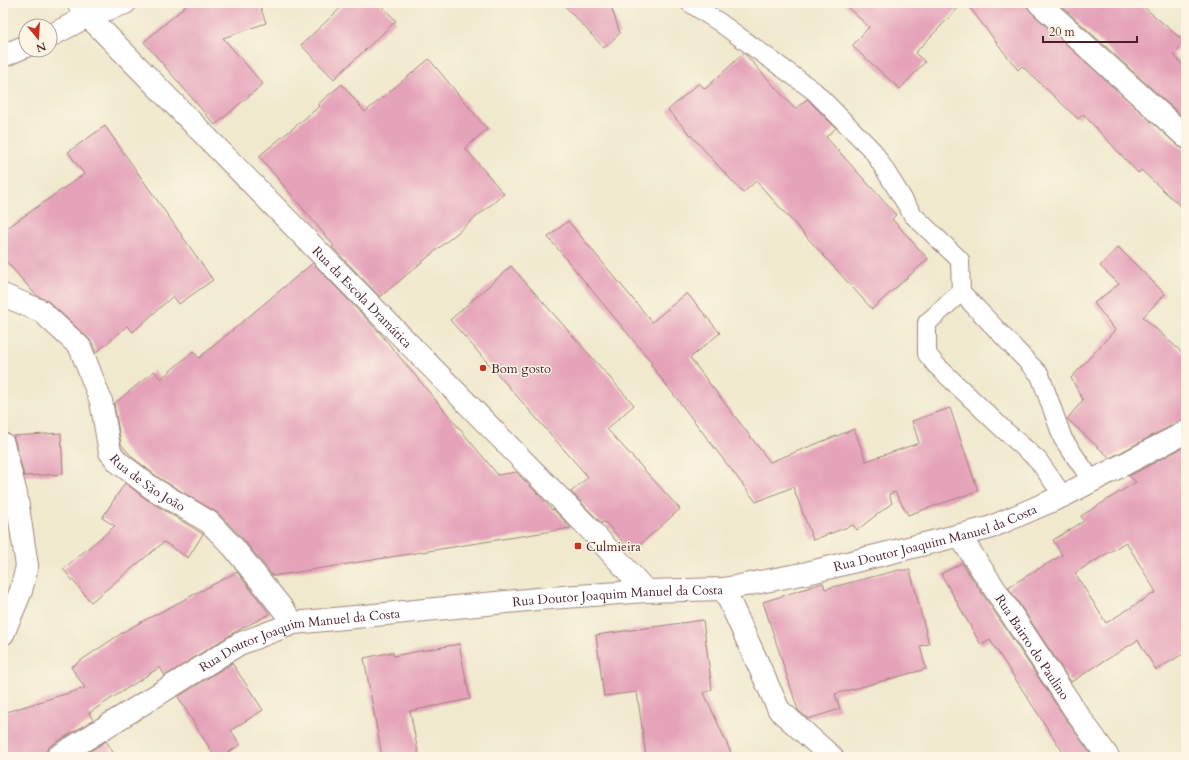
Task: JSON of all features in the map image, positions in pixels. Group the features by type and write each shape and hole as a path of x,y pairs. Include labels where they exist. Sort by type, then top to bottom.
{"street":[{"path":"58,30 83,10 126,3"},
{"path":"1040,3 1186,137"},
{"name":"Rua da Escola Dramática","path":"83,10 586,526 646,591"},
{"path":"3,56 18,49"},
{"name":"Rua de São João","path":"3,295 41,311 80,346 101,401 110,452 118,462 152,488 209,522 234,548 294,623"},
{"name":"Rua Doutor Joaquim Manuel da Costa","path":"57,757 239,644 294,623 529,600 646,591 724,589 807,573 989,528 1063,496 1186,432"},
{"path":"3,444 16,494 26,566 21,591 3,634"},
{"name":"Rua Bairro do Paulino","path":"959,535 1078,715 1108,757"},
{"path":"724,589 779,710 832,757"}],"lane":[{"path":"690,3 814,91 873,151 913,215 960,260 961,292 1040,375 1063,439 1092,481"},
{"path":"961,292 927,323 927,354 936,365 1004,430 1038,460 1063,496"}],"building":[{"path":"189,3 259,3 266,23 223,38 263,84 215,125 144,42"},
{"path":"346,3 379,3 396,21 334,79 301,45"},
{"path":"562,3 610,3 620,33 604,48"},
{"path":"843,3 963,3 915,53 925,62 900,89 852,46 869,27"},
{"path":"966,3 1027,3 1027,7 1031,12 1178,146 1186,149 1186,211 1141,170 1138,173 1083,114 1078,119 1022,66 1018,70"},
{"path":"1058,3 1139,3 1185,42 1173,54 1186,68 1186,120"},
{"path":"744,53 795,109 807,99 836,128 826,137 896,215 892,219 928,259 872,309 756,181 743,193 668,110 699,83 705,89"},
{"path":"429,59 487,129 465,148 504,194 380,297 332,247 334,246 259,156 320,106 318,104 342,84 365,112"},
{"path":"105,126 213,280 179,304 173,296 133,332 127,326 96,353 92,342 49,302 36,295 3,258 3,231 84,174 68,152"},
{"path":"568,221 652,322 687,293 720,333 690,358 770,462 854,429 866,461 919,443 912,421 950,408 978,491 908,515 895,492 889,494 892,503 857,530 853,525 813,540 793,487 756,502 651,365 652,363 548,237"},
{"path":"1118,247 1165,294 1143,317 1186,356 1186,420 1180,421 1110,458 1067,419 1083,400 1071,378 1115,330 1094,303 1119,284 1100,266"},
{"path":"313,263 379,332 498,475 516,472 571,528 273,576 244,540 218,513 159,478 132,457 121,444 114,404 154,371 161,379 193,351 199,358"},
{"path":"511,266 634,405 607,429 680,509 632,552 605,522 601,523 571,492 588,477 450,320"},
{"path":"61,433 63,474 24,476 13,436"},
{"path":"1186,446 1186,652 1156,670 1138,640 1071,682 1008,587 1062,555 1053,540 1084,521 1081,516 1136,482 1129,476","holes":["1126,542 1156,592 1106,623 1075,573"]},
{"path":"125,483 146,499 203,534 188,558 164,542 91,602 63,569 115,526 102,518"},
{"path":"962,563 1093,757 1066,757 990,640 981,645 941,574"},
{"path":"899,570 910,570 929,644 920,646 926,669 835,694 840,709 808,719 798,710 763,602 823,583 825,589"},
{"path":"237,572 270,614 233,633 165,676 160,667 89,713 93,720 50,746 46,751 45,757 3,757 3,713 85,688 71,667 128,629"},
{"path":"703,620 712,689 704,693 733,757 646,757 637,692 604,696 596,635"},
{"path":"459,644 470,699 410,711 419,757 382,757 364,658 393,652 393,656"},
{"path":"232,663 263,710 231,730 240,745 221,757 215,757 178,697"},
{"path":"106,741 116,757 81,757"}],"place":[{"name":"Bom gosto","path":"483,368"},
{"name":"Culmieira","path":"578,546"}]}
